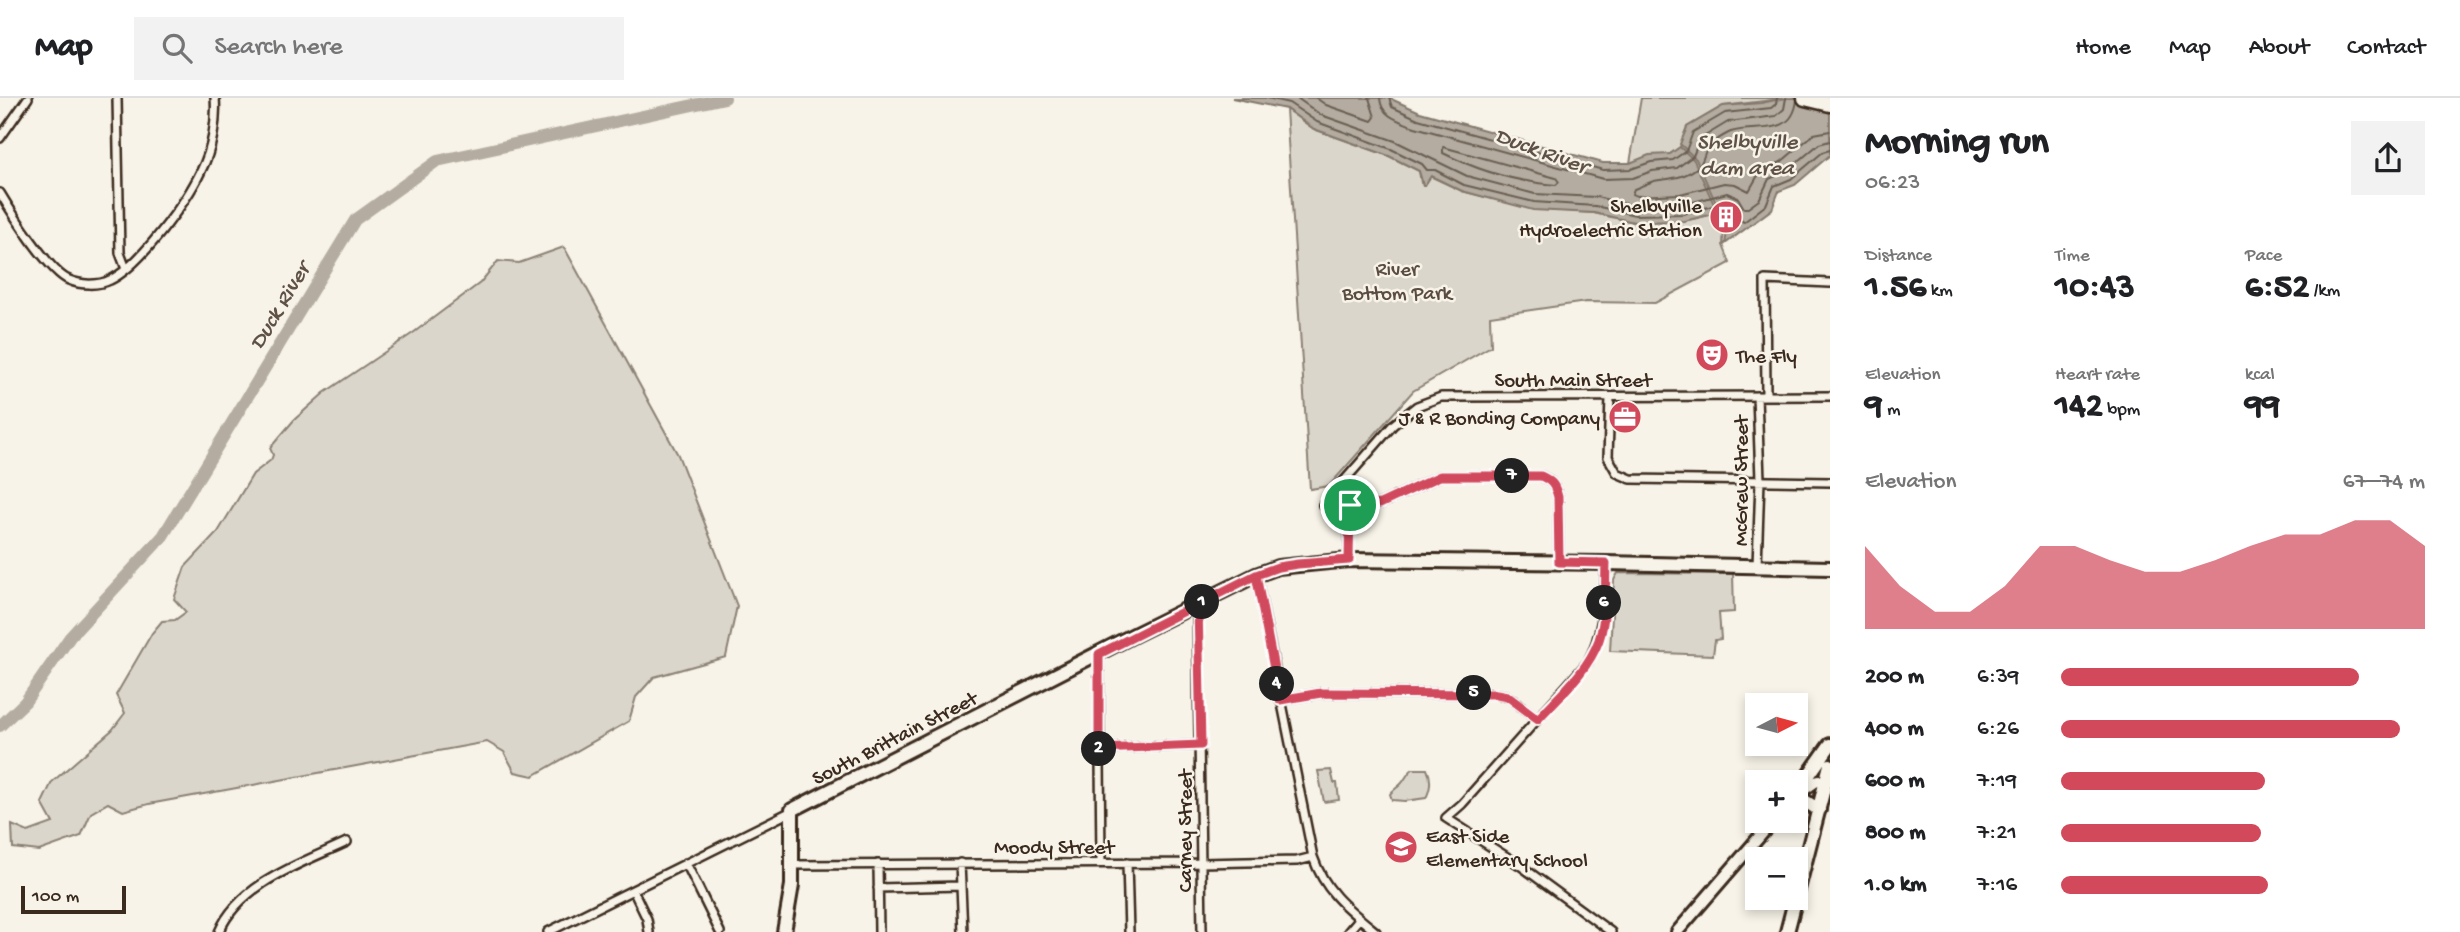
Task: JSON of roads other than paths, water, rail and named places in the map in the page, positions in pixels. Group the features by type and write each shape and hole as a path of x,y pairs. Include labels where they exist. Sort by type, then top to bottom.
{"highway":[{"path":"1805,98 1830,104"}],"main road":[{"name":"South Brittain Street","path":"792,810 1256,575 1288,565 1349,560 1830,568"},
{"path":"1808,779 1830,745"},
{"path":"1787,932 1830,765"},
{"path":"1808,788 1815,782 1828,779"},
{"path":"1808,803 1819,810"},
{"path":"784,932 792,896 792,810"},
{"path":"1677,932 1763,833"}],"street":[{"path":"0,138 28,98"},
{"path":"117,98 120,253 125,269"},
{"path":"0,193 59,276 82,285 108,281 125,269 163,229 202,170 211,144 215,98"},
{"name":"McGrew Street","path":"1766,395 1765,280 1830,282"},
{"name":"McGrew Street","path":"1757,396 1760,480 1758,566"},
{"name":"South Main Street","path":"1323,505 1393,425 1417,406 1441,397 1830,396"},
{"path":"1610,397 1608,457 1617,473 1631,479 1830,482"},
{"path":"1350,505 1380,504 1440,476 1541,476 1551,480 1558,497 1559,562"},
{"path":"1349,477 1349,560"},
{"path":"1606,563 1603,620 1599,641 1588,662 1462,804 1446,818 1521,866 1611,932"},
{"path":"1256,575 1313,857 1326,886 1376,932"},
{"name":"Carney Street","path":"1198,604 1202,932"},
{"path":"1099,654 1101,863"},
{"path":"1280,700 1321,693 1497,694 1507,696 1538,719"},
{"path":"1099,749 1201,745"},
{"name":"South Brittain Street","path":"548,932 792,810"},
{"path":"219,932 227,915 248,894 284,872 348,842"},
{"name":"Moody Street","path":"794,865 1201,863 1297,861 1313,857"},
{"path":"686,863 720,932"},
{"path":"960,863 963,932"},
{"path":"1127,863 1129,932"},
{"path":"878,864 879,932"},
{"path":"878,888 961,886"},
{"path":"633,890 647,919 649,932"},
{"path":"1348,932 1359,919"}],"water":[{"path":"1232,98 1389,98 1420,112 1603,163 1630,163 1649,155 1670,154 1680,147 1694,160 1718,213 1684,221 1634,222 1594,213 1533,210 1462,191 1431,176 1423,185 1419,171 1389,156 1314,129 1286,109"},
{"name":"Shelbyville dam area","path":"1786,98 1830,98 1830,155 1795,185 1779,191 1772,209 1725,244 1728,225 1733,222 1727,209 1720,212 1696,159 1680,144 1687,127 1723,106"}],"waterway":[{"name":"Duck River","path":"0,726 25,702 70,637 163,536 355,220 437,161 725,98"}],"place":[{"name":"Shelbyville Hydroelectric Station","path":"1726,217"},
{"name":"The Fly","path":"1712,355"},
{"name":"J & R Bonding Company","path":"1625,417"},
{"name":"East Side Elementary School","path":"1401,847"}],"park label":[{"name":"River Bottom Park","path":"1397,280"}]}
